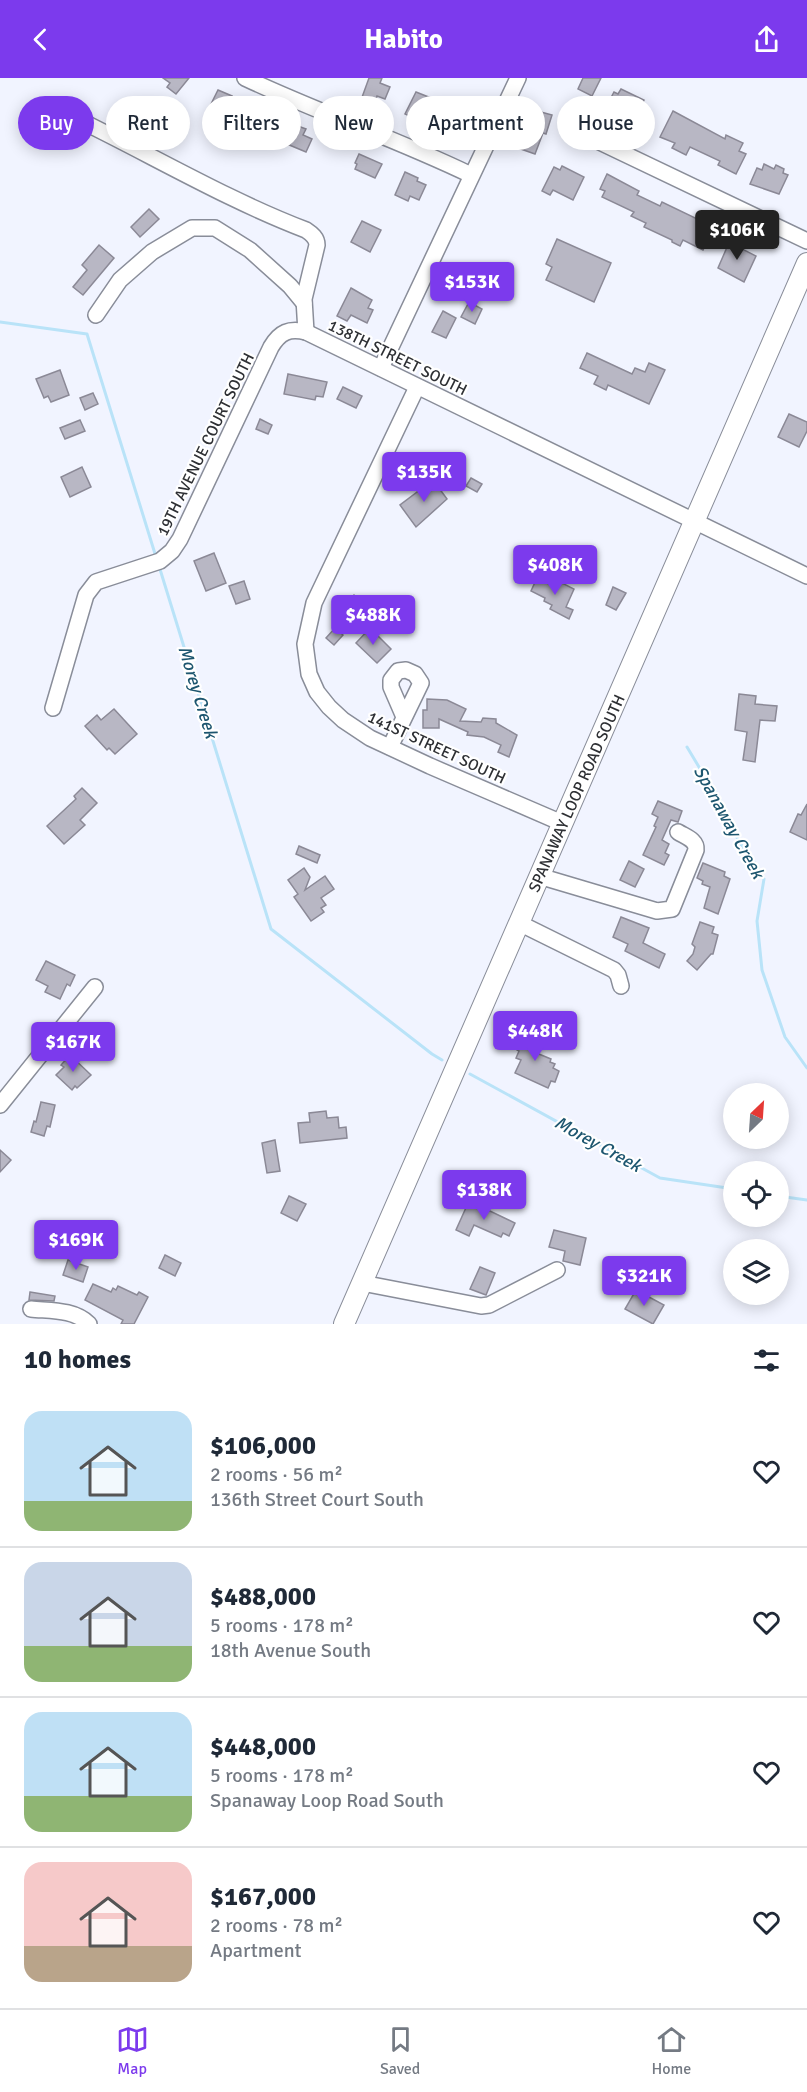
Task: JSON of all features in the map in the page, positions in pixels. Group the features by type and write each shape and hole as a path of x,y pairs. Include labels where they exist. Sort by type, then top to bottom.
{"main road":[{"name":"SPANAWAY LOOP ROAD SOUTH","path":"344,1324 694,521 802,288 807,262"}],"street":[{"path":"245,78 313,109 404,144 471,175"},
{"path":"381,368 518,78"},
{"name":"138TH STREET SOUTH","path":"94,128 224,195 306,230 317,241 305,290 306,332 807,576"},
{"path":"616,150 807,241"},
{"path":"96,315 120,280 152,252 192,228 215,228 250,250 290,286 304,303"},
{"name":"19TH AVENUE COURT SOUTH","path":"53,708 86,595 96,582 160,561 172,551 185,529 271,347 276,339 288,330 306,332"},
{"name":"141ST STREET SOUTH","path":"417,387 314,603 305,644 307,665 313,682 329,707 343,720 370,738 562,823"},
{"path":"390,747 404,717"},
{"path":"539,876 657,911 672,909 696,845 678,832"},
{"path":"519,922 614,970 621,986"},
{"path":"0,1105 95,987"},
{"path":"362,1283 481,1306 489,1305 557,1270"},
{"path":"31,1309 73,1314 83,1318 89,1324"}],"building":[{"path":"163,78 189,78 176,94 167,87 170,83"},
{"path":"369,78 382,78 380,83 390,87 386,96 362,96"},
{"path":"583,78 601,78 592,96 578,89"},
{"path":"621,89 636,96 612,96 614,92 618,94"},
{"path":"218,90 232,96 215,96"},
{"path":"416,92 426,96 414,96"},
{"path":"673,111 725,139 726,135 743,143 739,151 746,154 736,174 718,165 720,161 690,147 686,155 672,148 675,143 660,137"},
{"path":"545,113 552,115 545,134"},
{"path":"301,127 306,129 303,135 312,139 306,152 301,150"},
{"path":"524,150 537,150 535,154"},
{"path":"359,154 382,164 375,178 355,169"},
{"path":"764,164 774,169 776,165 784,169 783,173 788,175 779,194 750,184 757,168 762,170"},
{"path":"562,166 584,177 573,200 553,190 550,195 542,191 554,167 560,170"},
{"path":"405,172 426,185 419,200 410,196 408,201 395,195"},
{"path":"607,174 639,191 637,195 660,206 662,202 714,227 703,250 683,240 680,246 672,242 644,227 646,223 631,216 634,212 602,197 605,191 600,189"},
{"path":"149,209 159,219 140,237 131,227"},
{"path":"362,221 381,230 370,252 351,242"},
{"path":"731,238 745,244 742,249 756,256 744,282 718,268"},
{"path":"557,239 611,263 594,302 546,280 552,267 546,264"},
{"path":"99,245 114,258 83,295 73,287 87,270 82,265"},
{"path":"351,288 372,300 368,308 373,310 367,323 351,315 347,321 337,316"},
{"path":"469,302 482,309 475,324 461,317"},
{"path":"443,311 456,318 446,338 432,332"},
{"path":"587,353 632,374 635,368 645,372 649,363 665,370 649,404 608,385 606,390 594,384 598,376 580,368"},
{"path":"60,370 69,395 51,402 48,396 44,398 36,379"},
{"path":"288,374 327,382 323,397 316,396 315,400 284,394"},
{"path":"343,387 362,396 356,408 337,399"},
{"path":"93,393 98,404 85,410 80,398"},
{"path":"789,414 807,422 807,431 799,447 778,437"},
{"path":"260,419 272,425 268,434 256,429"},
{"path":"80,420 85,431 65,439 60,428"},
{"path":"82,467 91,487 70,497 61,477"},
{"path":"471,478 482,484 477,492 466,486"},
{"path":"433,480 447,499 416,527 400,505"},
{"path":"214,553 226,583 206,591 194,561"},
{"path":"537,578 553,586 556,580 574,589 566,607 573,610 569,619 550,609 552,605 544,601 545,598 531,591"},
{"path":"244,581 250,599 236,604 229,586"},
{"path":"613,587 626,593 616,610 606,605"},
{"path":"354,595 364,604 356,613 346,604"},
{"path":"335,628 343,635 334,645 326,638"},
{"path":"370,628 391,649 377,663 356,643"},
{"path":"739,694 756,696 755,704 777,706 775,721 760,720 755,762 743,760 747,732 735,730"},
{"path":"427,699 447,700 466,709 460,721 481,722 483,718 496,719 496,723 517,735 509,757 498,752 501,745 484,737 467,735 468,732 439,719 439,728 423,728 423,710 427,710"},
{"path":"114,709 137,734 115,754 109,748 107,750 85,726 97,715 101,720"},
{"path":"82,788 97,803 80,820 85,825 64,844 47,826 76,799 74,796"},
{"path":"658,801 682,811 678,822 671,820 662,840 669,844 665,853 669,855 664,865 643,855 656,827 654,826 658,817 652,814"},
{"path":"807,804 807,840 790,832 798,814 801,815"},
{"path":"299,846 320,855 317,863 296,854"},
{"path":"629,861 644,869 635,887 620,880"},
{"path":"703,863 725,872 724,876 730,879 718,914 704,908 710,887 702,884 703,881 697,878"},
{"path":"304,868 310,877 305,890 325,876 334,889 321,898 326,905 321,908 324,912 311,921 294,897 298,894 288,880"},
{"path":"621,917 649,928 643,943 665,954 659,968 625,951 628,944 613,937"},
{"path":"700,922 714,927 712,933 718,935 713,954 697,970 687,961 693,954 695,947 692,944"},
{"path":"46,961 75,975 70,986 67,984 60,999 45,992 48,986 36,980"},
{"path":"525,1031 540,1037 534,1052 551,1059 550,1062 555,1064 553,1068 559,1071 555,1082 551,1081 548,1088 515,1073 521,1060 516,1058 519,1051 517,1050"},
{"path":"70,1055 91,1075 72,1090 56,1075 64,1067 61,1065"},
{"path":"41,1102 55,1105 50,1127 47,1126 44,1136 31,1132"},
{"path":"326,1111 327,1118 338,1117 339,1128 346,1127 347,1138 300,1143 298,1123 310,1122 309,1113"},
{"path":"275,1140 280,1171 267,1173 262,1143"},
{"path":"0,1150 11,1160 0,1172"},
{"path":"289,1196 306,1204 297,1221 281,1213"},
{"path":"469,1201 515,1223 509,1236 503,1233 501,1237 474,1225 469,1236 456,1230"},
{"path":"554,1230 586,1238 580,1265 563,1261 565,1251 549,1247"},
{"path":"165,1255 181,1263 175,1276 159,1268"},
{"path":"68,1260 88,1267 83,1282 63,1275"},
{"path":"480,1267 495,1273 486,1295 470,1289"},
{"path":"93,1284 111,1292 118,1286 137,1295 139,1292 148,1297 134,1324 121,1324 123,1320 85,1300"},
{"path":"636,1290 664,1305 653,1324 625,1309"},
{"path":"30,1292 55,1296 54,1301 29,1300"}],"waterway":[{"name":"Morey Creek","path":"0,322 87,334 156,557"},
{"name":"Morey Creek","path":"159,566 271,929 442,1060"},
{"name":"Spanaway Creek","path":"687,747 718,795 739,842 764,879 757,921 762,970 785,1037 807,1068"},
{"name":"Morey Creek","path":"470,1074 660,1178 723,1187"},
{"name":"Morey Creek","path":"789,1198 807,1200"}]}
